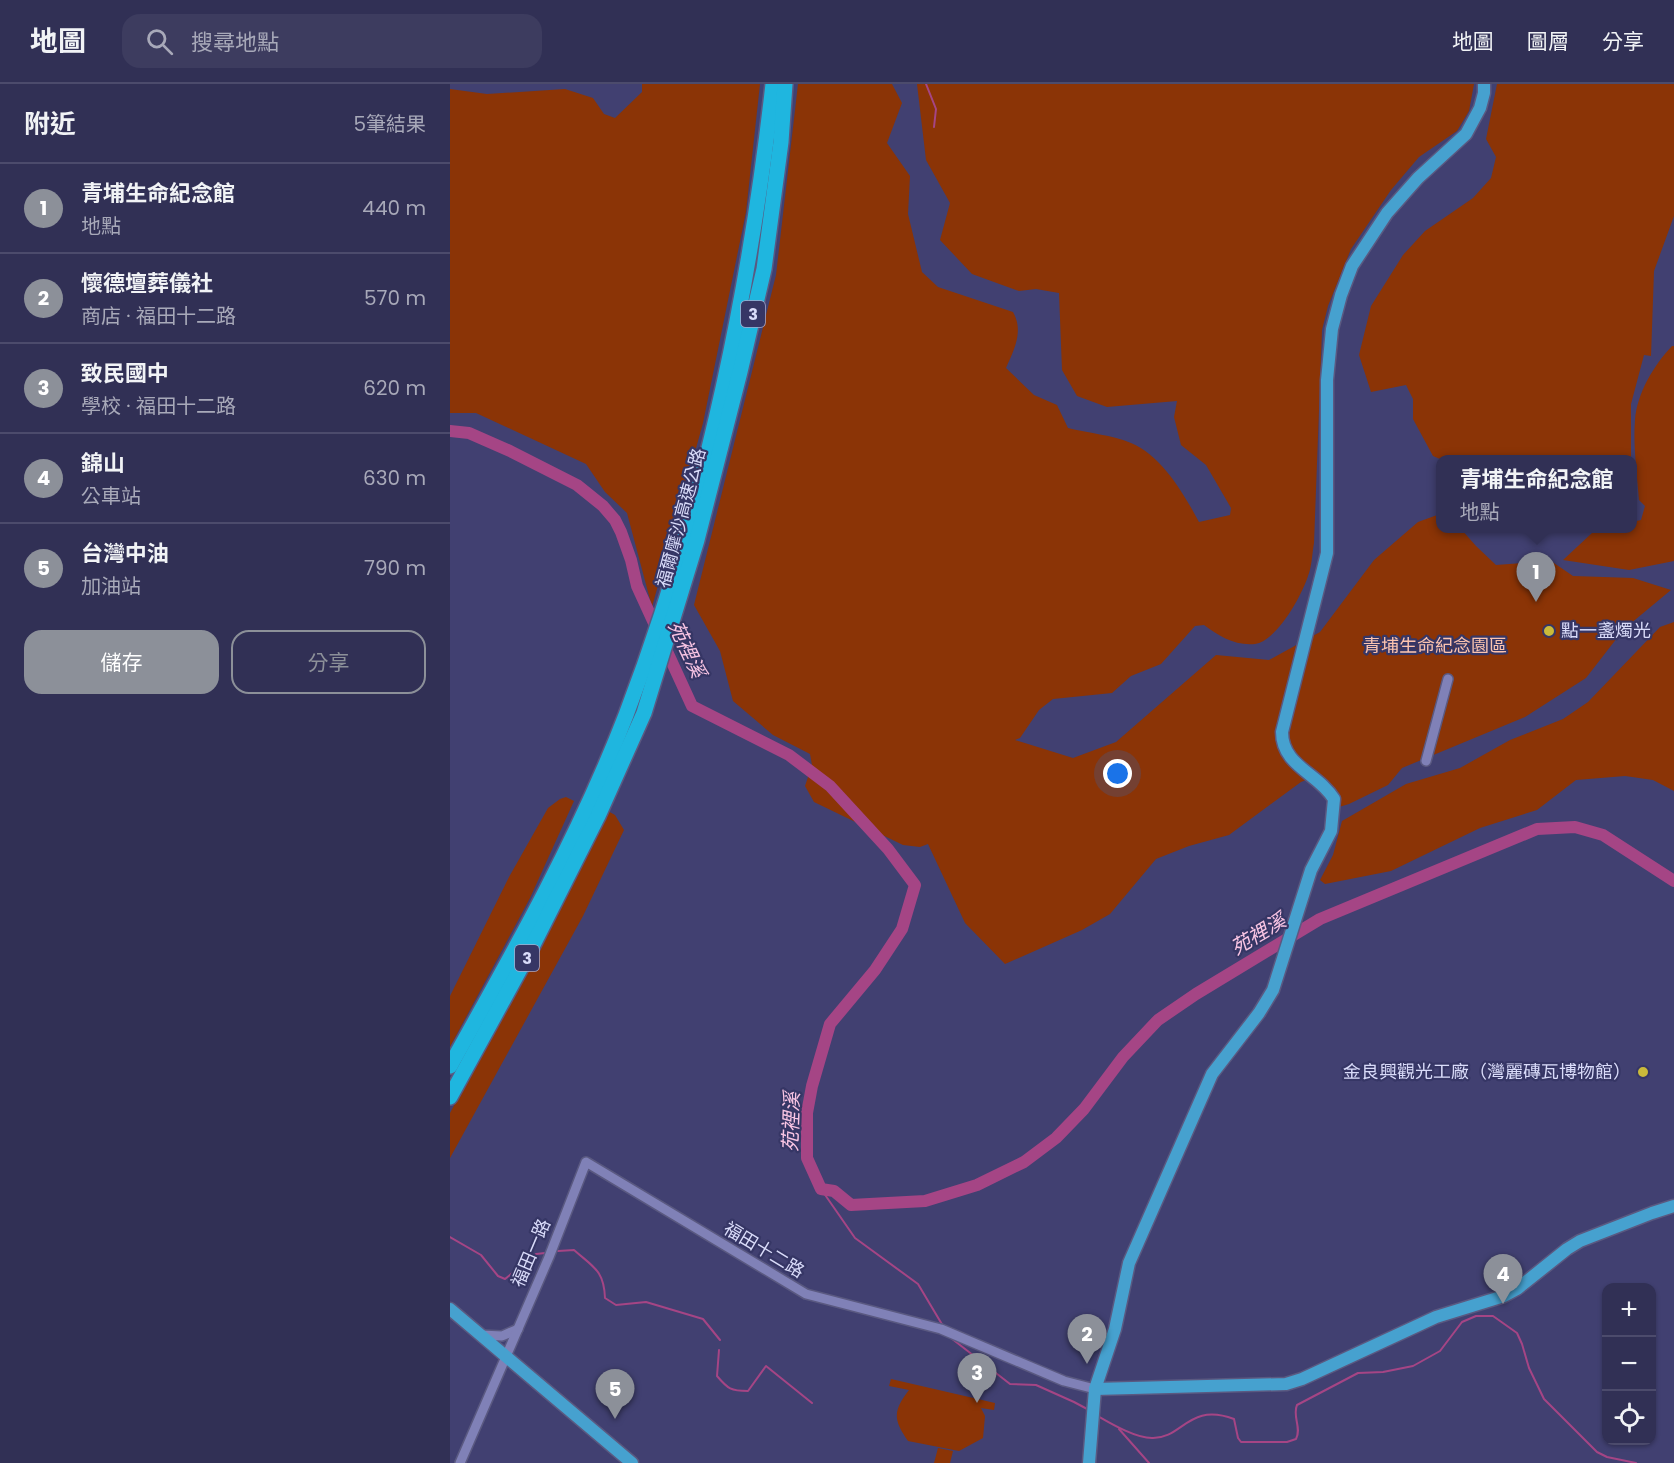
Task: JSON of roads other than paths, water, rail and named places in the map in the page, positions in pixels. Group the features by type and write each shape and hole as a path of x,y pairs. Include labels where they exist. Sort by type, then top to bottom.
{"highway":[{"name":"福爾摩沙高速公路","path":"690,538 741,303 767,142 773,84"},
{"name":"福爾摩沙高速公路","path":"450,1097 530,951 591,814 690,538 740,372 764,269 781,142 785,84"},
{"name":"福爾摩沙高速公路","path":"450,1065 591,814"}],"main road":[{"path":"1089,1463 1095,1389 1115,1329 1129,1263 1212,1074 1273,990 1311,870 1331,831 1334,799 1329,791 1293,762 1284,750 1282,732 1327,553 1327,380 1332,329 1341,295 1352,266 1387,213 1418,178 1466,134 1480,108 1484,84"},
{"path":"1095,1389 1286,1384 1302,1379 1436,1317 1504,1296 1517,1289 1580,1241 1674,1206"},
{"path":"450,1309 632,1463"}],"street":[{"path":"1426,761 1448,679"},
{"name":"福田十二路","path":"586,1162 806,1294 946,1330 1064,1381 1095,1389"},
{"name":"福田一路","path":"460,1463 549,1257 586,1162"},
{"path":"481,1335 502,1336 518,1329"}],"waterway":[{"path":"926,84 936,109 934,127"},
{"name":"苑裡溪","path":"450,431 469,433 510,451 577,485 603,506 615,520 621,532 637,586 692,706 789,755 830,786 888,849 915,885 902,929 875,970 830,1024 812,1086 807,1113 807,1158 821,1189 834,1191 851,1205 925,1201 977,1185 1024,1162 1056,1138 1084,1109 1123,1057 1158,1020 1196,994 1320,919 1537,829 1575,827 1603,835 1674,881"},
{"path":"821,1189 855,1238 918,1284 943,1326"},
{"path":"450,1237 481,1255 498,1276 505,1279 536,1254 545,1253"},
{"path":"558,1251 574,1250 592,1265 600,1275 605,1298 616,1305 646,1302 703,1319 720,1340"},
{"path":"1096,1415 1131,1433 1152,1438 1163,1437 1196,1418 1219,1415 1234,1419 1241,1442 1287,1442 1296,1439 1298,1435 1297,1405 1358,1373 1383,1372 1413,1366 1440,1351 1462,1322 1476,1316 1493,1316 1517,1333 1529,1368 1544,1399 1597,1452 1607,1457 1636,1463"},
{"path":"951,1338 1010,1384 1036,1385 1089,1410"},
{"path":"719,1350 717,1376 730,1388 748,1391 766,1366 812,1403"},
{"path":"1119,1429 1149,1463"}],"place":[{"name":"青埔生命紀念館","path":"1536,602"},
{"name":"點一盞燭光","path":"1549,631"},
{"name":"金良興觀光工廠（灣麗磚瓦博物館）","path":"1643,1072"},
{"name":"錦山","path":"1503,1304"},
{"name":"懷德壇葬儀社","path":"1087,1364"},
{"name":"致民國中","path":"977,1403"},
{"name":"台灣中油","path":"615,1419"}],"park label":[{"name":"青埔生命紀念園區","path":"1435,646"}]}
